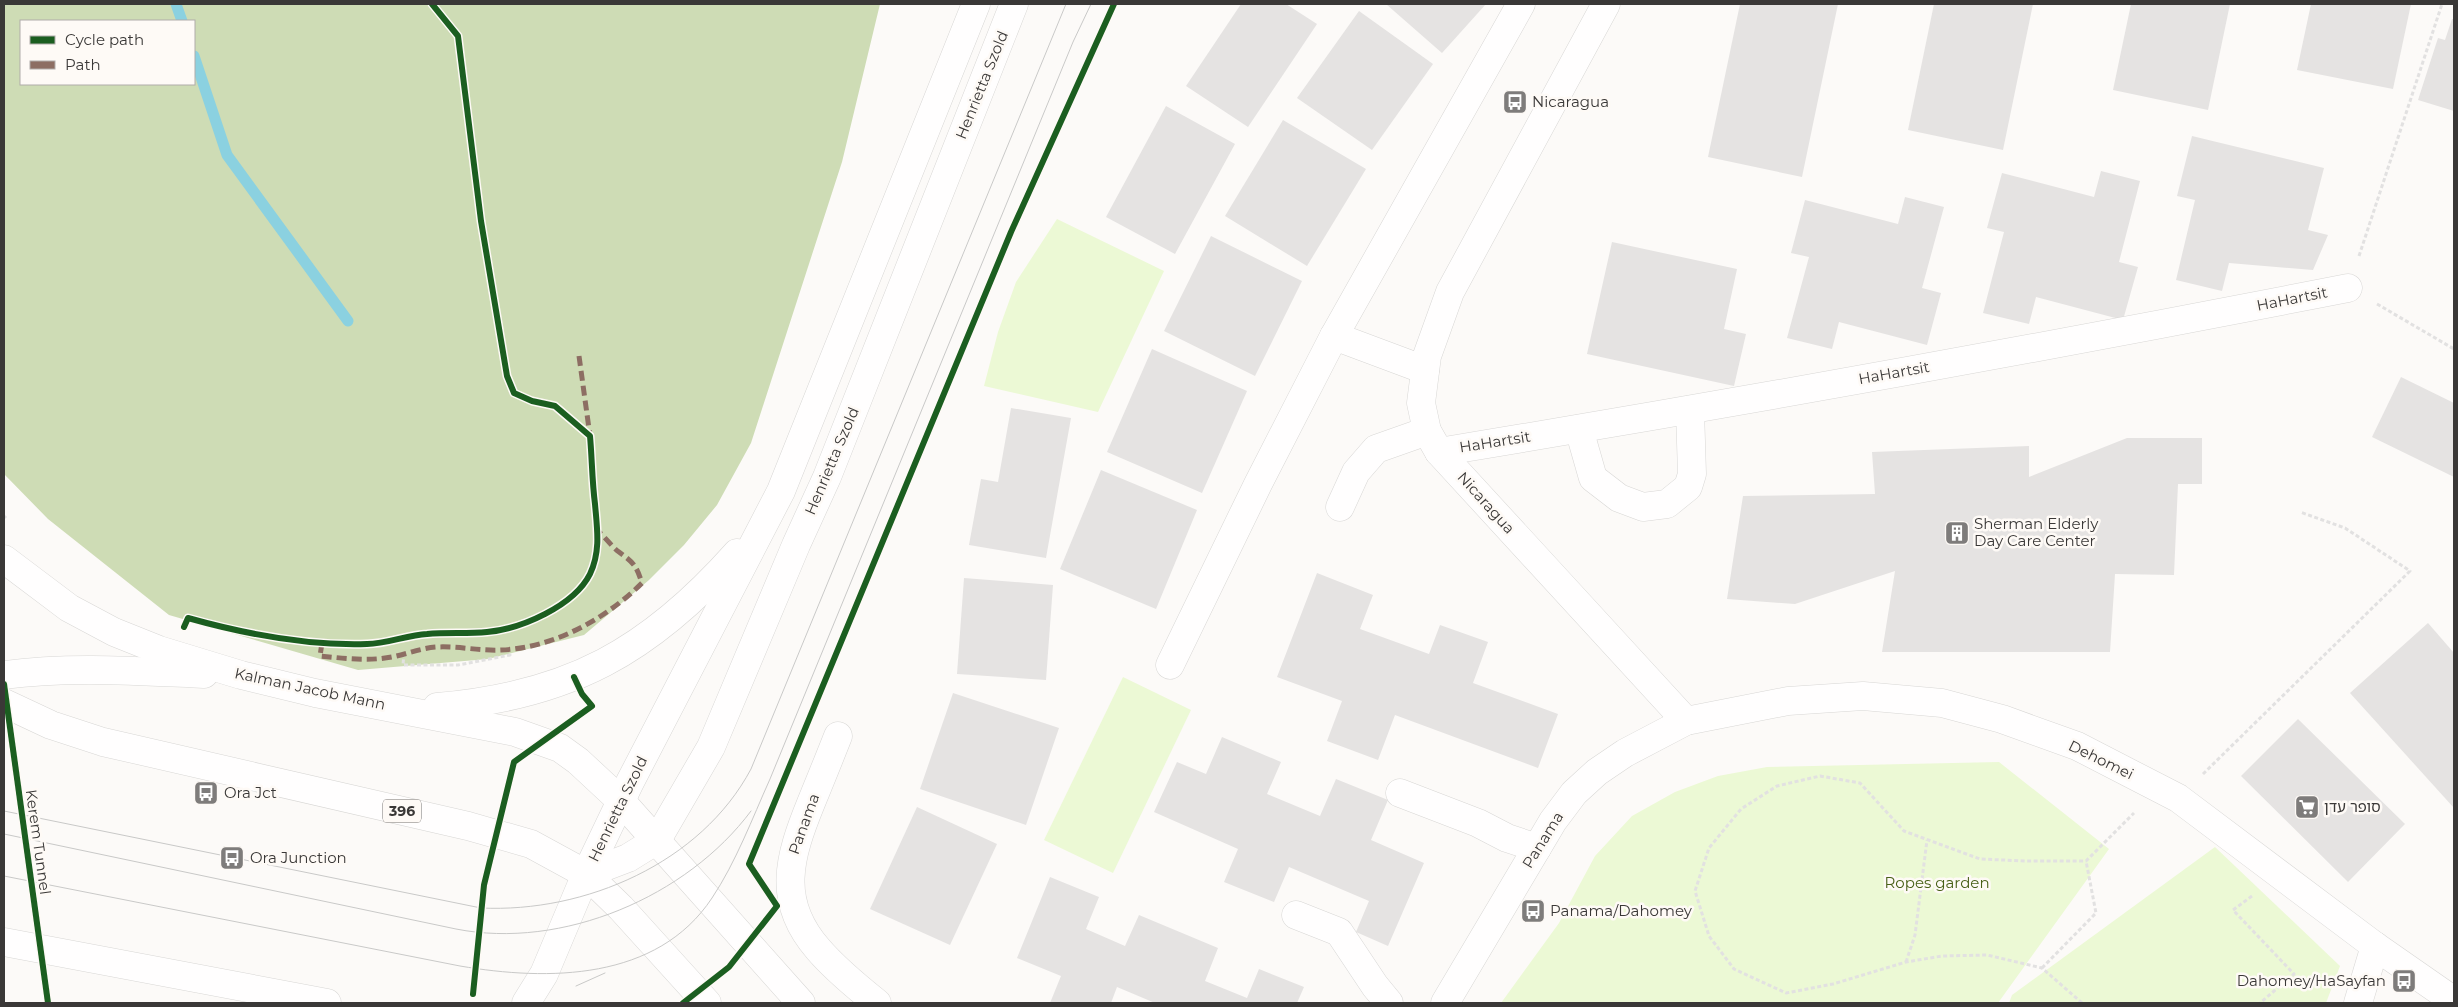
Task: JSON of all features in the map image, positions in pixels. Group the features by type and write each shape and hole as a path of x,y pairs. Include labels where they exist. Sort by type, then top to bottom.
{"main road":[{"name":"Henrietta Szold","path":"586,874 621,801 780,491 976,4"},
{"name":"Henrietta Szold","path":"586,874 628,858 657,840 711,747 827,477 1014,4"},
{"path":"1170,665 1258,484 1334,336 1521,4"},
{"path":"1433,441 1421,403 1426,356 1450,292 1606,4"},
{"name":"HaHartsit","path":"1340,507 1356,472 1376,449 1433,441 1579,429 2142,328 2348,288"},
{"path":"1334,336 1425,370"},
{"path":"1579,429 1593,478 1620,498 1643,507 1667,504 1688,487 1692,474 1690,410"},
{"name":"Nicaragua","path":"1433,441 1686,721"},
{"path":"390,706 430,707 478,703 517,696 574,677 620,654 678,613 712,582 739,551 780,491"},
{"name":"Kalman Jacob Mann","path":"4,559 70,608 114,632 159,650 241,675 315,692 515,732 544,741 578,761 621,801"},
{"path":"4,675 56,670 98,670 241,675"},
{"name":"Dehomei","path":"1686,721 1788,701 1863,696 1942,703 2002,719 2077,746 2168,793 2454,1001"},
{"name":"396","path":"4,703 50,725 102,742 514,838 548,852 586,874"},
{"name":"Panama","path":"1445,1003 1553,821 1574,793 1597,772 1625,753 1686,721"},
{"name":"Panama","path":"838,736 795,844 790,866 790,889 801,925 818,949 877,1003"},
{"path":"1400,793 1478,823 1507,838 1537,848"},
{"path":"621,801 801,1003"},
{"path":"526,1003 544,974 586,874 621,908 707,1003"},
{"path":"1296,914 1339,932 1375,986 1389,1003"},
{"path":"4,942 327,1003"},
{"path":"2358,1003 2376,946"}],"path":[{"path":"2442,4 2348,288 2454,349"},
{"path":"2082,1003 2042,968 1988,954 1942,956 1906,962 1833,984 1786,992 1734,969 1709,936 1695,891 1709,848 1741,809 1777,786 1820,776 1860,783 1904,831 1980,859 2086,861 2168,793 2410,571 2345,528 2300,512"},
{"path":"404,653 403,665 458,665 510,655 508,649"},
{"path":"1906,962 1915,935 1927,840"},
{"path":"2042,968 2096,913 2086,861"},
{"path":"2260,1003 2294,974 2233,910 2280,875"}],"green space":[{"path":"4,4 880,4 842,162 751,443 717,505 684,545 649,580 584,635 488,659 358,670 169,615 48,519 4,474"},
{"path":"1057,219 1164,271 1098,412 984,386 998,332 1016,282"},
{"path":"1123,677 1191,710 1113,873 1044,840"},
{"name":"Ropes garden","path":"1999,762 2109,849 1998,1003 1501,1003 1559,923 1595,856 1632,816 1675,792 1718,776 1767,767"},
{"path":"2215,847 2340,966 2326,1003 2009,1003 2012,995"}],"building":[{"path":"1241,4 1286,4 1317,24 1248,127 1186,86"},
{"path":"1386,4 1486,4 1442,53"},
{"path":"1740,4 1838,4 1802,177 1708,157"},
{"path":"1934,4 2033,4 2003,150 1908,130"},
{"path":"2131,4 2230,4 2208,110 2113,90"},
{"path":"2311,4 2411,4 2393,89 2297,70"},
{"path":"1359,11 1433,64 1372,150 1297,98"},
{"path":"2452,19 2454,19 2454,111 2418,100 2438,38 2445,40"},
{"path":"1166,106 1235,144 1175,254 1106,217"},
{"path":"1283,120 1366,169 1307,266 1225,216"},
{"path":"2192,136 2324,168 2308,230 2328,235 2313,270 2229,263 2222,291 2176,280 2195,200 2177,196"},
{"path":"2101,171 2140,181 2119,262 2138,267 2123,320 2036,297 2029,324 1983,313 2004,232 1987,228 2002,173 2094,197"},
{"path":"1905,197 1944,207 1922,288 1941,293 1927,345 1839,322 1832,349 1787,338 1809,257 1791,253 1805,200 1898,224"},
{"path":"1211,236 1302,281 1255,376 1164,331"},
{"path":"1612,242 1737,269 1724,329 1746,334 1734,386 1587,354"},
{"path":"1152,349 1247,391 1202,493 1107,452"},
{"path":"2401,377 2454,403 2454,477 2372,437"},
{"path":"1011,408 1071,418 1046,558 969,545 981,479 998,482"},
{"name":"Sherman Elderly Day Care Center","path":"2127,438 2202,438 2202,484 2178,484 2174,575 2115,574 2110,652 1882,652 1895,571 1795,604 1727,599 1743,496 1875,494 1872,452 2029,446 2029,477"},
{"path":"1101,470 1197,510 1156,609 1060,569"},
{"path":"1317,573 1373,595 1360,629 1429,654 1440,625 1488,642 1473,683 1558,714 1538,768 1395,715 1378,760 1327,741 1342,701 1277,677"},
{"path":"964,578 1053,585 1046,680 957,674"},
{"path":"2428,623 2454,653 2454,808 2350,693"},
{"path":"953,693 1059,728 1026,825 920,789"},
{"path":"2298,719 2405,824 2348,882 2241,776"},
{"path":"1222,737 1281,762 1267,794 1320,816 1336,779 1388,800 1371,840 1424,863 1388,946 1356,932 1369,901 1289,867 1274,902 1224,882 1238,849 1154,812 1177,762 1206,774"},
{"path":"917,807 997,844 950,945 870,909"},
{"path":"1050,877 1099,897 1086,929 1125,946 1139,915 1218,948 1205,981 1247,998 1259,969 1304,987 1297,1003 1155,1003 1117,987 1111,1003 1050,1003 1061,976 1017,958"}],"waterway":[{"path":"176,4 182,20"},
{"path":"195,59 227,155 348,321"}],"tram line":[{"path":"4,811 481,908 520,907 560,902 599,891 636,876 671,856 702,831 729,802 751,769 1066,4"},
{"path":"4,876 460,966 494,971 564,973 598,969 631,960 662,946 689,925 712,898 721,884 750,825 1073,42 1091,4"},
{"path":"4,834 456,929 496,933 538,932 579,924 619,910 657,892 693,869 724,842 751,811"},
{"path":"576,986 605,973"}],"marked path":[{"path":"579,356 590,436"},
{"path":"322,643 320,656 377,659 437,647 493,650 521,648 559,637 577,629 612,608 642,583 634,565 599,532"}],"cycle path":[{"path":"184,627 188,618 276,638 344,644 374,644 427,634 487,632 515,626 545,614 572,596 590,574 597,548 590,436 555,406 532,401 514,393 507,376 481,221 458,36 432,4"},
{"path":"683,1003 729,967 777,906 749,864 1011,232 1114,4"},
{"path":"473,994 484,885 514,762 592,706 582,694 574,677"},
{"name":"Kerem Tunnel","path":"4,684 48,1003"}],"place":[{"name":"Nicaragua","path":"1515,102"},
{"name":"Sherman Elderly Day Care Center","path":"1957,533"},
{"name":"Ora Jct","path":"206,793"},
{"name":"סופר עדן","path":"2307,807"},
{"name":"Ora Junction","path":"232,858"},
{"name":"Panama/Dahomey","path":"1533,911"},
{"name":"Dahomey/HaSayfan","path":"2404,981"}]}
